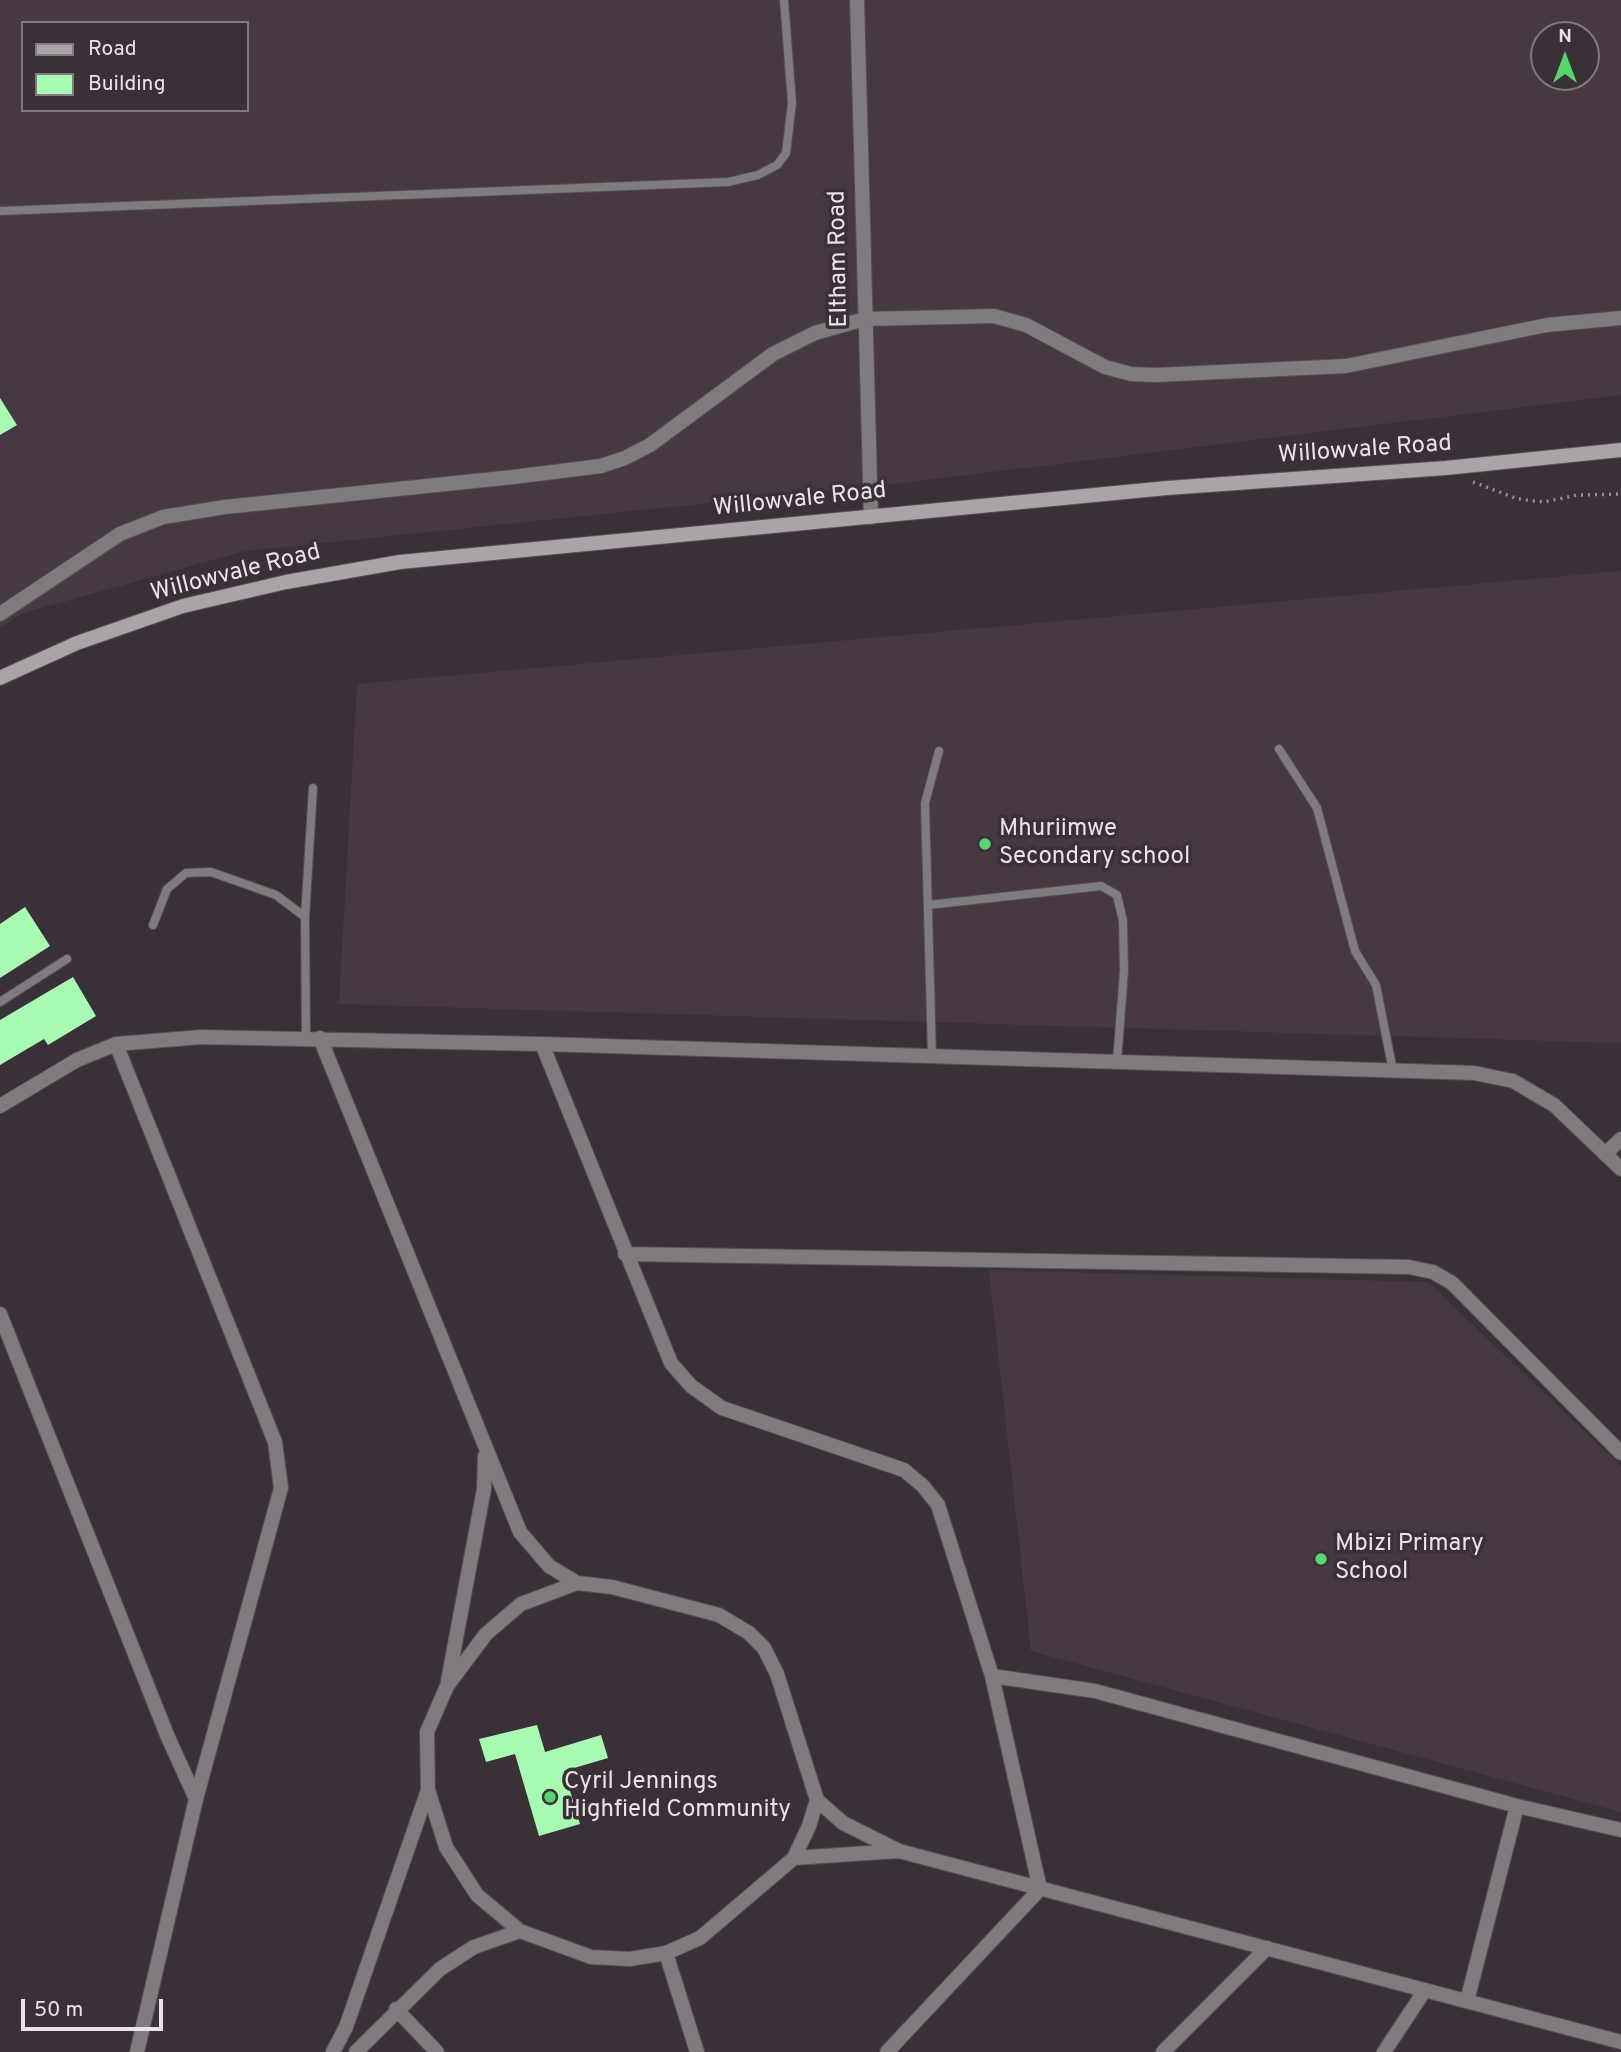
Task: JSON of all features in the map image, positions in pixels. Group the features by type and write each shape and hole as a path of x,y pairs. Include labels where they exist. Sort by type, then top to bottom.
{"main road":[{"name":"Willowvale Road","path":"0,678 77,643 183,607 286,582 400,562 1167,488 1446,468 1621,450"}],"street":[{"name":"Eltham Road","path":"857,0 871,517"},
{"path":"0,614 120,534 163,517 225,507 525,476 601,466 625,458 650,446 772,354 815,333 864,319 994,316 1026,325 1105,367 1131,374 1156,375 1346,366 1547,325 1621,318"},
{"path":"0,1106 78,1060 116,1044 201,1037 542,1044 1474,1073 1513,1081 1554,1105 1621,1169"},
{"path":"313,1038 520,1532 549,1566 577,1583 612,1587 719,1615 750,1633 764,1648 777,1674 817,1800 843,1823 899,1851 1621,2042"},
{"path":"116,1044 275,1442 281,1488 196,1799 137,2052"},
{"path":"542,1044 671,1363 691,1386 722,1408 904,1470 923,1486 938,1505 992,1676 1040,1889"},
{"path":"1605,1154 1621,1139"},
{"path":"625,1254 1409,1267 1433,1272 1452,1283 1621,1453"},
{"path":"0,1314 167,1735 196,1799"},
{"path":"485,1449 484,1489 447,1686 427,1732 428,1790 446,1847 477,1895 520,1931 591,1956 630,1959 666,1953 700,1938 794,1858 809,1826 817,1800"},
{"path":"447,1686 486,1634 521,1604 577,1583"},
{"path":"992,1676 1095,1691 1517,1806 1621,1830"},
{"path":"333,2052 346,2027 428,1790"},
{"path":"1467,2001 1517,1806"},
{"path":"794,1858 899,1851"},
{"path":"887,2052 1040,1889"},
{"path":"356,2052 396,2009 440,1969 474,1947 520,1931"},
{"path":"1163,2052 1267,1948"},
{"path":"666,1953 696,2052"},
{"path":"1384,2052 1425,1990"},
{"path":"396,2009 437,2052"}],"lane":[{"path":"0,211 729,183 758,175 777,165 786,153 792,103 784,0"},
{"path":"1279,749 1317,808 1354,951 1376,985 1393,1071"},
{"path":"932,1056 925,803 939,751"},
{"path":"313,788 305,918 313,1038"},
{"path":"153,925 167,889 186,873 212,872 276,895 305,918"},
{"path":"928,905 1101,886 1117,895 1123,921 1124,971 1117,1062"},
{"path":"0,1002 67,959"}],"path":[{"path":"1446,468 1482,486 1518,499 1544,502 1578,495 1621,494"}],"shaded area":[{"path":"0,0 1621,0 1621,395 902,483 245,551 23,613 0,628"},
{"name":"Mhuriimwe Secondary school","path":"1621,571 1621,1043 339,1004 357,684"},
{"name":"Mbizi Primary School","path":"989,1270 1428,1282 1621,1466 1621,1812 1031,1651"}],"building":[{"path":"0,398 17,425 0,435"},
{"path":"25,907 50,946 0,978 0,924"},
{"path":"73,977 96,1016 48,1045 44,1039 0,1065 0,1020"},
{"name":"Cyril Jennings Highfield Community","path":"537,1725 545,1752 601,1735 608,1758 564,1771 580,1824 539,1836 515,1754 486,1762 479,1739"}],"place":[{"name":"Mhuriimwe Secondary school","path":"985,844"},
{"name":"Mbizi Primary School","path":"1321,1559"},
{"name":"Cyril Jennings Highfield Community","path":"550,1797"}]}
